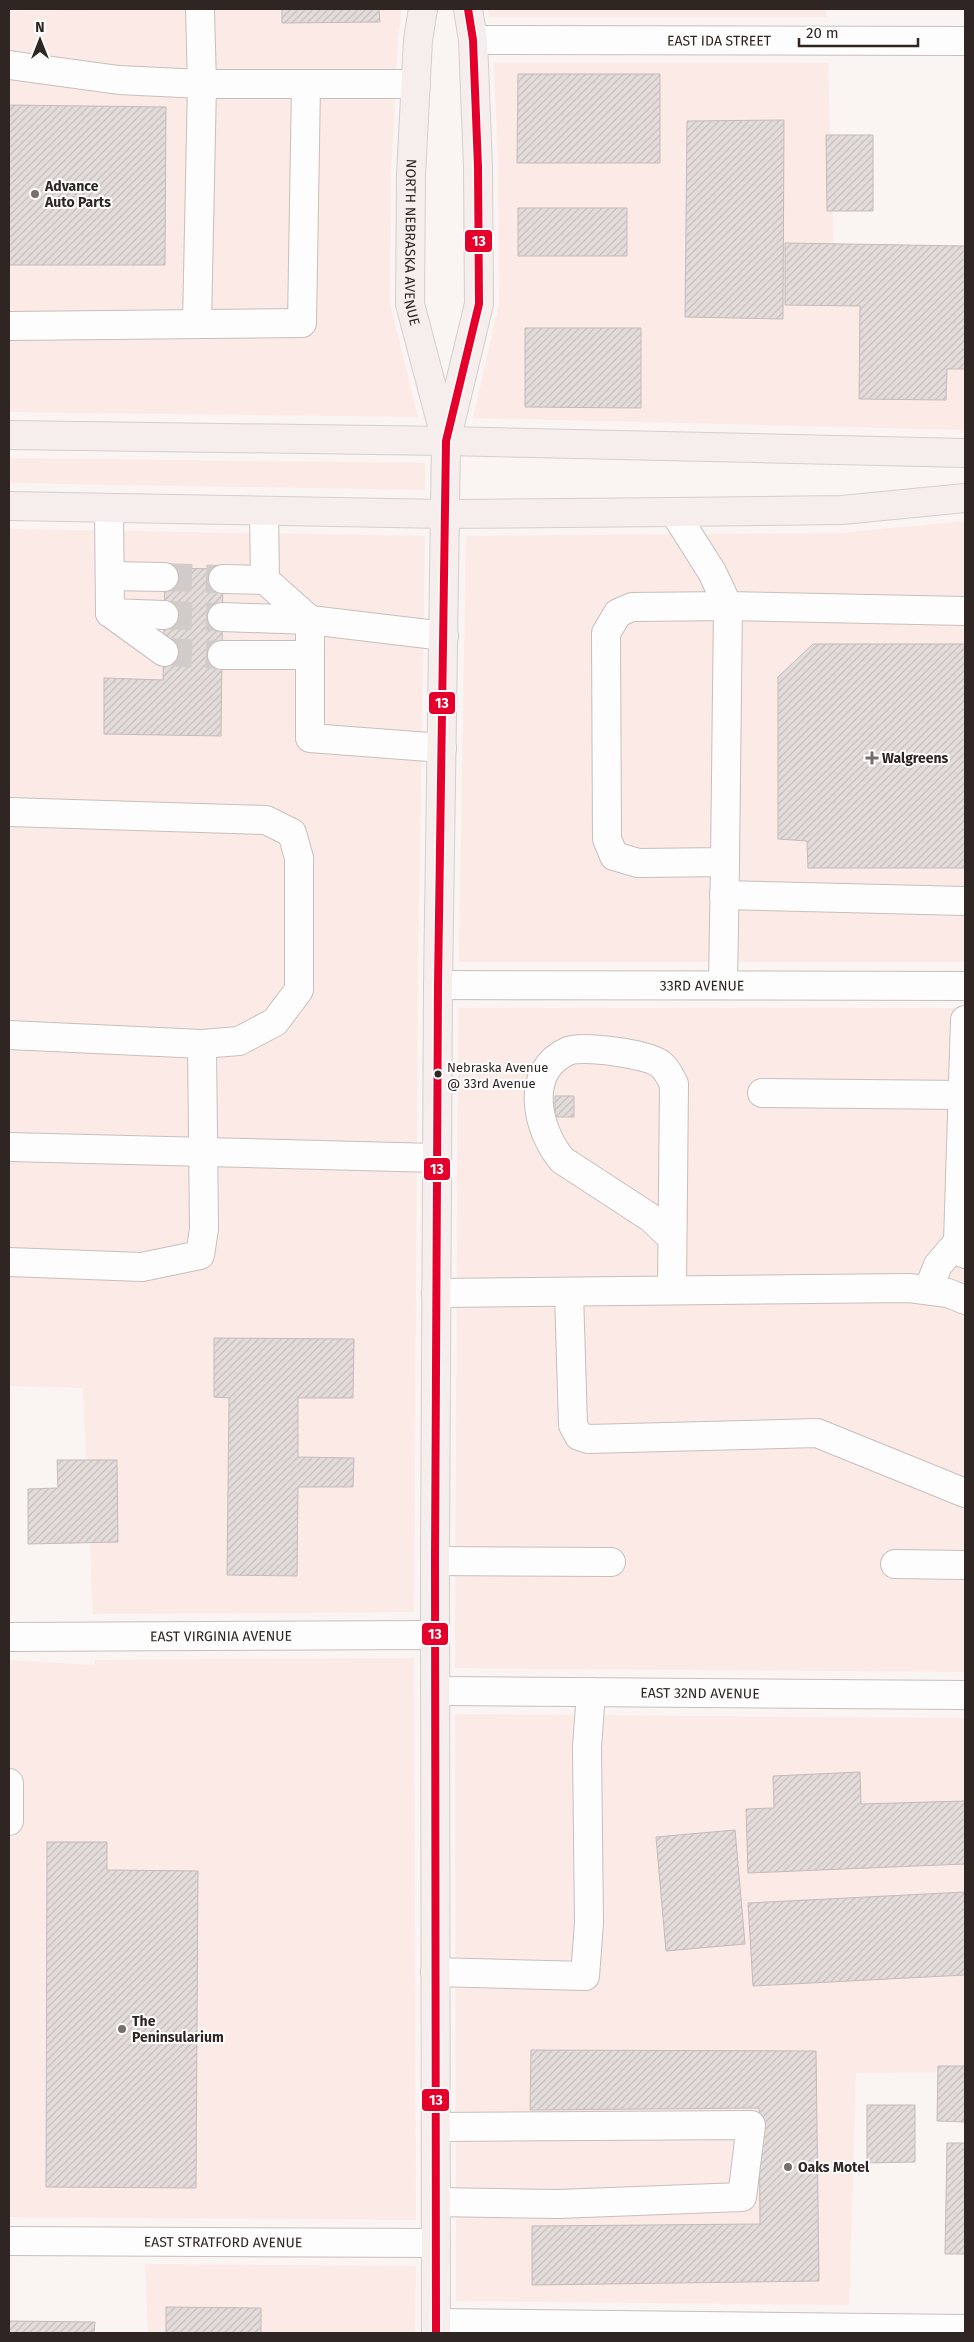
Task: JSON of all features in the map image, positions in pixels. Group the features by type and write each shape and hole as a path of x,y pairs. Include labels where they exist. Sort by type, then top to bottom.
{"main road":[{"name":"NORTH NEBRASKA AVENUE","path":"422,9 418,40 412,174 410,304 446,440"},
{"name":"NORTH NEBRASKA AVENUE","path":"436,2328 435,1561 438,985 446,440 479,304 478,167 472,40 468,9"},
{"path":"9,435 446,440 965,453"},
{"path":"9,506 446,514 842,510 965,498"}],"street":[{"path":"197,324 202,84 200,9"},
{"name":"EAST IDA STREET","path":"472,40 965,41"},
{"path":"9,65 119,80 202,84 306,86 416,84"},
{"path":"9,326 302,323 306,86"},
{"path":"109,508 110,614"},
{"path":"264,511 265,580"},
{"path":"674,512 712,572 728,606 723,985"},
{"path":"110,576 164,577"},
{"path":"223,579 265,580 310,620 310,738 442,748"},
{"path":"725,862 638,863 614,856 607,840 606,633 618,614 632,607 728,606 965,611"},
{"path":"110,614 164,615"},
{"path":"110,614 164,652"},
{"path":"222,617 310,620 444,636"},
{"path":"222,655 310,655"},
{"path":"9,812 266,820 292,833 299,858 299,990 275,1022 239,1041 202,1044 9,1035"},
{"path":"724,895 965,901"},
{"name":"33RD AVENUE","path":"438,985 965,986"},
{"path":"928,1290 938,1265 962,1248 965,1020"},
{"path":"9,1262 142,1267 200,1255 204,1229 202,1044"},
{"path":"672,1238 650,1218 562,1160 554,1150 542,1124 539,1094 541,1079 546,1068 556,1058 570,1050 582,1049 635,1054 648,1057 660,1064 674,1084 672,1290"},
{"path":"762,1093 963,1095"},
{"path":"9,1147 436,1158"},
{"path":"436,1294 909,1288 948,1293 965,1300"},
{"path":"568,1293 573,1425 579,1436 588,1439 817,1433 965,1493"},
{"path":"435,1561 611,1562"},
{"path":"895,1564 965,1565"},
{"name":"EAST VIRGINIA AVENUE","path":"9,1637 435,1635"},
{"name":"EAST 32ND AVENUE","path":"435,1691 965,1695"},
{"path":"435,1972 585,1976 590,1923 587,1747 591,1692"},
{"path":"9,1782 9,1821"},
{"path":"436,2127 750,2125 742,2198 558,2204 436,2202"},
{"name":"EAST STRATFORD AVENUE","path":"9,2241 436,2243"},
{"path":"436,2328 965,2329"}],"shaded area":[{"path":"402,9 398,39 391,173 390,304 418,417 9,412 9,11"},
{"path":"488,9 826,9 826,17 489,17"},
{"path":"494,63 828,63 834,260 965,264 965,430 473,418 499,304 498,167"},
{"path":"9,458 425,463 425,490 9,483"},
{"path":"965,521 965,962 459,962 466,536 842,533"},
{"path":"9,529 425,536 418,962 414,1612 93,1614 83,1388 9,1386"},
{"path":"458,1008 965,1008 965,1672 455,1668"},
{"path":"414,1658 416,2220 9,2217 9,1660 95,1665 95,1660"},
{"path":"455,1714 965,1718 965,2072 856,2073 849,2305 456,2301"},
{"path":"145,2264 416,2266 415,2333 148,2333"}],"building":[{"path":"282,9 379,9 380,22 282,23"},
{"path":"518,74 660,74 660,163 517,163"},
{"path":"9,105 166,107 165,265 9,265"},
{"path":"784,120 783,319 685,317 687,121"},
{"path":"826,135 873,135 873,211 827,211"},
{"path":"518,208 627,208 627,256 518,256"},
{"path":"785,243 965,246 965,369 947,369 946,400 859,399 860,306 785,305"},
{"path":"525,328 641,328 641,408 525,407"},
{"path":"165,568 223,569 221,736 104,734 104,678 163,680"},
{"name":"Walgreens","path":"813,644 965,644 965,868 808,868 807,841 778,839 778,677"},
{"path":"555,1096 574,1096 574,1117 555,1117"},
{"path":"214,1338 354,1339 353,1398 298,1398 298,1457 354,1458 353,1487 298,1487 297,1576 227,1575 229,1398 214,1397"},
{"path":"57,1460 117,1460 118,1542 28,1544 28,1489 58,1488"},
{"path":"860,1772 861,1804 965,1801 965,1864 748,1873 746,1809 774,1808 773,1776"},
{"path":"735,1830 745,1944 666,1951 656,1837"},
{"name":"The Peninsularium","path":"47,1842 107,1842 107,1870 198,1871 196,2188 46,2187"},
{"path":"965,1892 965,1975 753,1986 748,1903"},
{"name":"Oaks Motel","path":"531,2050 816,2051 819,2281 532,2285 532,2226 760,2224 759,2108 530,2110"},
{"path":"938,2066 965,2066 965,2122 937,2121"},
{"path":"867,2105 915,2105 915,2162 867,2163"},
{"path":"947,2143 965,2143 965,2254 945,2254"},
{"path":"166,2307 261,2308 261,2333 166,2333"},
{"path":"9,2321 95,2322 94,2333 9,2333"}],"tunnel":[{"path":"164,577 223,579"},
{"path":"164,615 222,617"},
{"path":"164,652 222,655"}],"transit line":[{"name":"13","path":"436,2333 435,1561 438,985 446,441 479,304 478,167 473,40 468,9"}],"place":[{"name":"Advance Auto Parts","path":"35,194"},
{"name":"Walgreens","path":"872,758"},
{"name":"Nebraska Avenue @ 33rd Avenue","path":"438,1074"},
{"name":"The Peninsularium","path":"122,2029"},
{"name":"Oaks Motel","path":"788,2167"}]}
